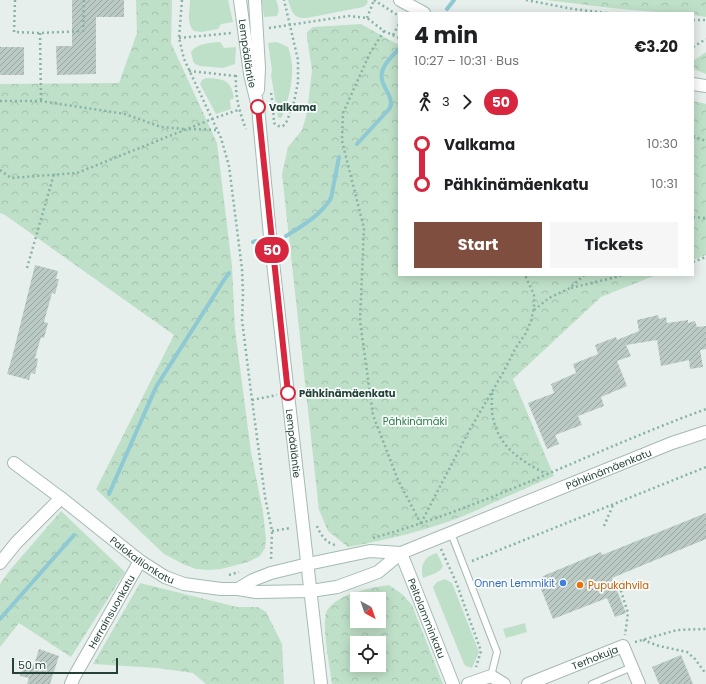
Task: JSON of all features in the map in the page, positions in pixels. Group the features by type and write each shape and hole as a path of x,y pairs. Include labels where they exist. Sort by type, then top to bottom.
{"street":[{"name":"Lempääläntie","path":"240,0 250,74 258,107"},
{"name":"Lempääläntie","path":"255,0 259,68 258,107 288,393 321,684"},
{"path":"400,0 422,12"},
{"path":"694,84 706,86"},
{"name":"Pähkinämäenkatu","path":"311,591 338,587 378,572 401,553 672,443 706,432"},
{"name":"Palokallionkatu","path":"14,463 61,498 140,561 166,577 184,584 221,589 238,589 256,592 311,591"},
{"path":"0,563 16,543 61,498"},
{"name":"Pähkinämäenkatu","path":"308,564 370,551 401,553"},
{"name":"Peltolamminkatu","path":"401,553 453,684"},
{"name":"Herrainsuonkatu","path":"71,684 140,561"},
{"path":"238,589 253,580 271,573 308,564"},
{"name":"Terhokuja","path":"528,684 623,646 639,684"},
{"path":"470,683 490,679 504,684"}],"lane":[{"path":"451,533 497,652 490,679"},
{"path":"592,684 632,667"}],"path":[{"path":"15,0 14,32 40,33 83,31 84,0"},
{"path":"182,0 179,38 184,59 221,138 229,166 242,269 242,320 265,497 272,531 270,563"},
{"path":"270,90 274,123 278,126 283,126 290,112 298,82 298,60 284,0"},
{"path":"367,18 374,0 398,15"},
{"path":"526,0 573,9 598,12"},
{"path":"267,29 349,16 367,18 384,31 398,38"},
{"path":"694,20 706,20"},
{"path":"393,35 398,26"},
{"path":"384,31 370,53 343,113 342,141 364,228 360,321 373,415 398,480 421,524"},
{"path":"40,33 41,102"},
{"path":"179,38 232,33"},
{"path":"694,46 706,39"},
{"path":"189,71 236,76"},
{"path":"236,71 238,110 246,129"},
{"path":"0,101 41,102 125,114 161,127 217,130"},
{"path":"0,170 10,178 77,173 238,110"},
{"path":"694,136 706,141"},
{"path":"27,268 54,174"},
{"path":"694,217 706,218"},
{"path":"694,262 706,257"},
{"path":"421,524 469,431 515,349 526,333 531,321 534,296 525,276"},
{"path":"570,288 583,276"},
{"path":"533,311 549,298 570,288 620,276"},
{"path":"492,392 493,418 500,437 511,452 546,474"},
{"path":"252,400 288,393"},
{"path":"370,538 421,524 480,502 660,426 706,409"},
{"path":"450,570 706,467"},
{"path":"604,526 613,505"},
{"path":"430,520 456,582 481,651 477,666 470,672 470,683"},
{"path":"272,531 316,525 326,540 331,544 336,545"},
{"path":"224,576 246,571"},
{"path":"624,581 622,591 628,613 623,646 677,630 706,629"},
{"path":"643,640 659,646 687,652 695,659 706,674"}],"green space":[{"path":"136,0 172,0 171,43 217,143 232,266 235,329 251,452 263,512 266,539 265,548 260,556 248,562 221,569 196,569 164,554 96,489 174,335 5,215 0,213 0,84 119,83 137,33"},
{"path":"190,0 228,0 233,22 221,24 218,29 202,32 194,31 189,21"},
{"path":"262,0 276,0 279,10 277,16 264,17"},
{"path":"288,0 368,1 363,7 302,18 294,14"},
{"path":"546,0 706,0 706,17 694,15 694,12 662,12 601,7"},
{"name":"Pähkinämäki","path":"361,24 398,44 398,276 654,276 601,297 513,379 554,476 473,512 434,527 405,535 348,547 328,531 319,510 282,174 288,147 302,130 307,113 312,70 307,32 313,27"},
{"path":"220,42 224,48 236,47 235,64 223,68 200,66 195,64 191,52 194,49 204,44"},
{"path":"277,42 288,47 292,65 288,100 282,117 280,118 278,117 271,75 272,70 268,43"},
{"path":"706,52 706,74 694,69 694,60"},
{"path":"206,78 225,81 231,87 234,98 230,100 231,109 216,114 200,84 202,80"},
{"path":"694,101 706,104 706,255 694,260"},
{"path":"61,511 125,572 71,657 19,623 0,647 0,584 10,570"},
{"path":"437,553 443,566 442,568 437,572 423,578 422,569 424,562 429,556"},
{"path":"445,579 452,583 479,652 472,668 464,664 433,587 437,582"},
{"path":"140,583 237,607 258,607 266,612 282,644 284,684 206,684 193,673 157,668 93,664"},
{"path":"389,585 402,594 412,605 443,684 332,684 325,628 326,613 330,607 336,601 350,595 350,628 386,628 386,592 357,592"},
{"path":"525,623 527,632 506,638 503,629"}],"building":[{"path":"72,0 124,0 124,17 96,17 96,74 57,75 56,46 72,46"},
{"path":"0,47 24,47 24,75 0,75"},
{"path":"35,265 58,271 56,279 59,279 55,294 52,293 44,322 48,323 44,338 41,337 35,358 38,359 35,374 31,373 29,380 7,374"},
{"path":"658,315 659,319 666,317 667,323 688,320 688,323 695,321 697,327 706,326 706,349 700,350 703,367 690,369 689,360 661,366 657,340 626,345 631,356 617,361 627,386 601,397 604,406 578,416 582,425 555,435 559,444 547,449 528,403 554,393 551,384 576,373 573,364 598,354 595,345 616,337 617,340 639,331 637,320"},
{"path":"706,513 706,539 612,578 626,613 615,617 607,598 553,619 539,584 543,576 601,552 602,555"},
{"path":"39,649 59,656 50,684 27,684 29,678 20,676 25,662 34,665"},
{"path":"681,655 693,684 659,684 652,667"}],"waterway":[{"path":"447,9 454,0"},
{"path":"357,144 390,108 390,99 381,76 387,62 398,50"},
{"path":"286,236 317,215 327,204 331,198 339,157"},
{"path":"109,494 156,387 229,273"},
{"path":"0,619 74,535"}],"bus line":[{"name":"50","path":"258,107 270,236 288,393"}],"place":[{"name":"Valkama","path":"258,107"},
{"name":"Pähkinämäenkatu","path":"288,393"},
{"name":"Onnen Lemmikit","path":"563,583"},
{"name":"Pupukahvila","path":"580,585"}]}
